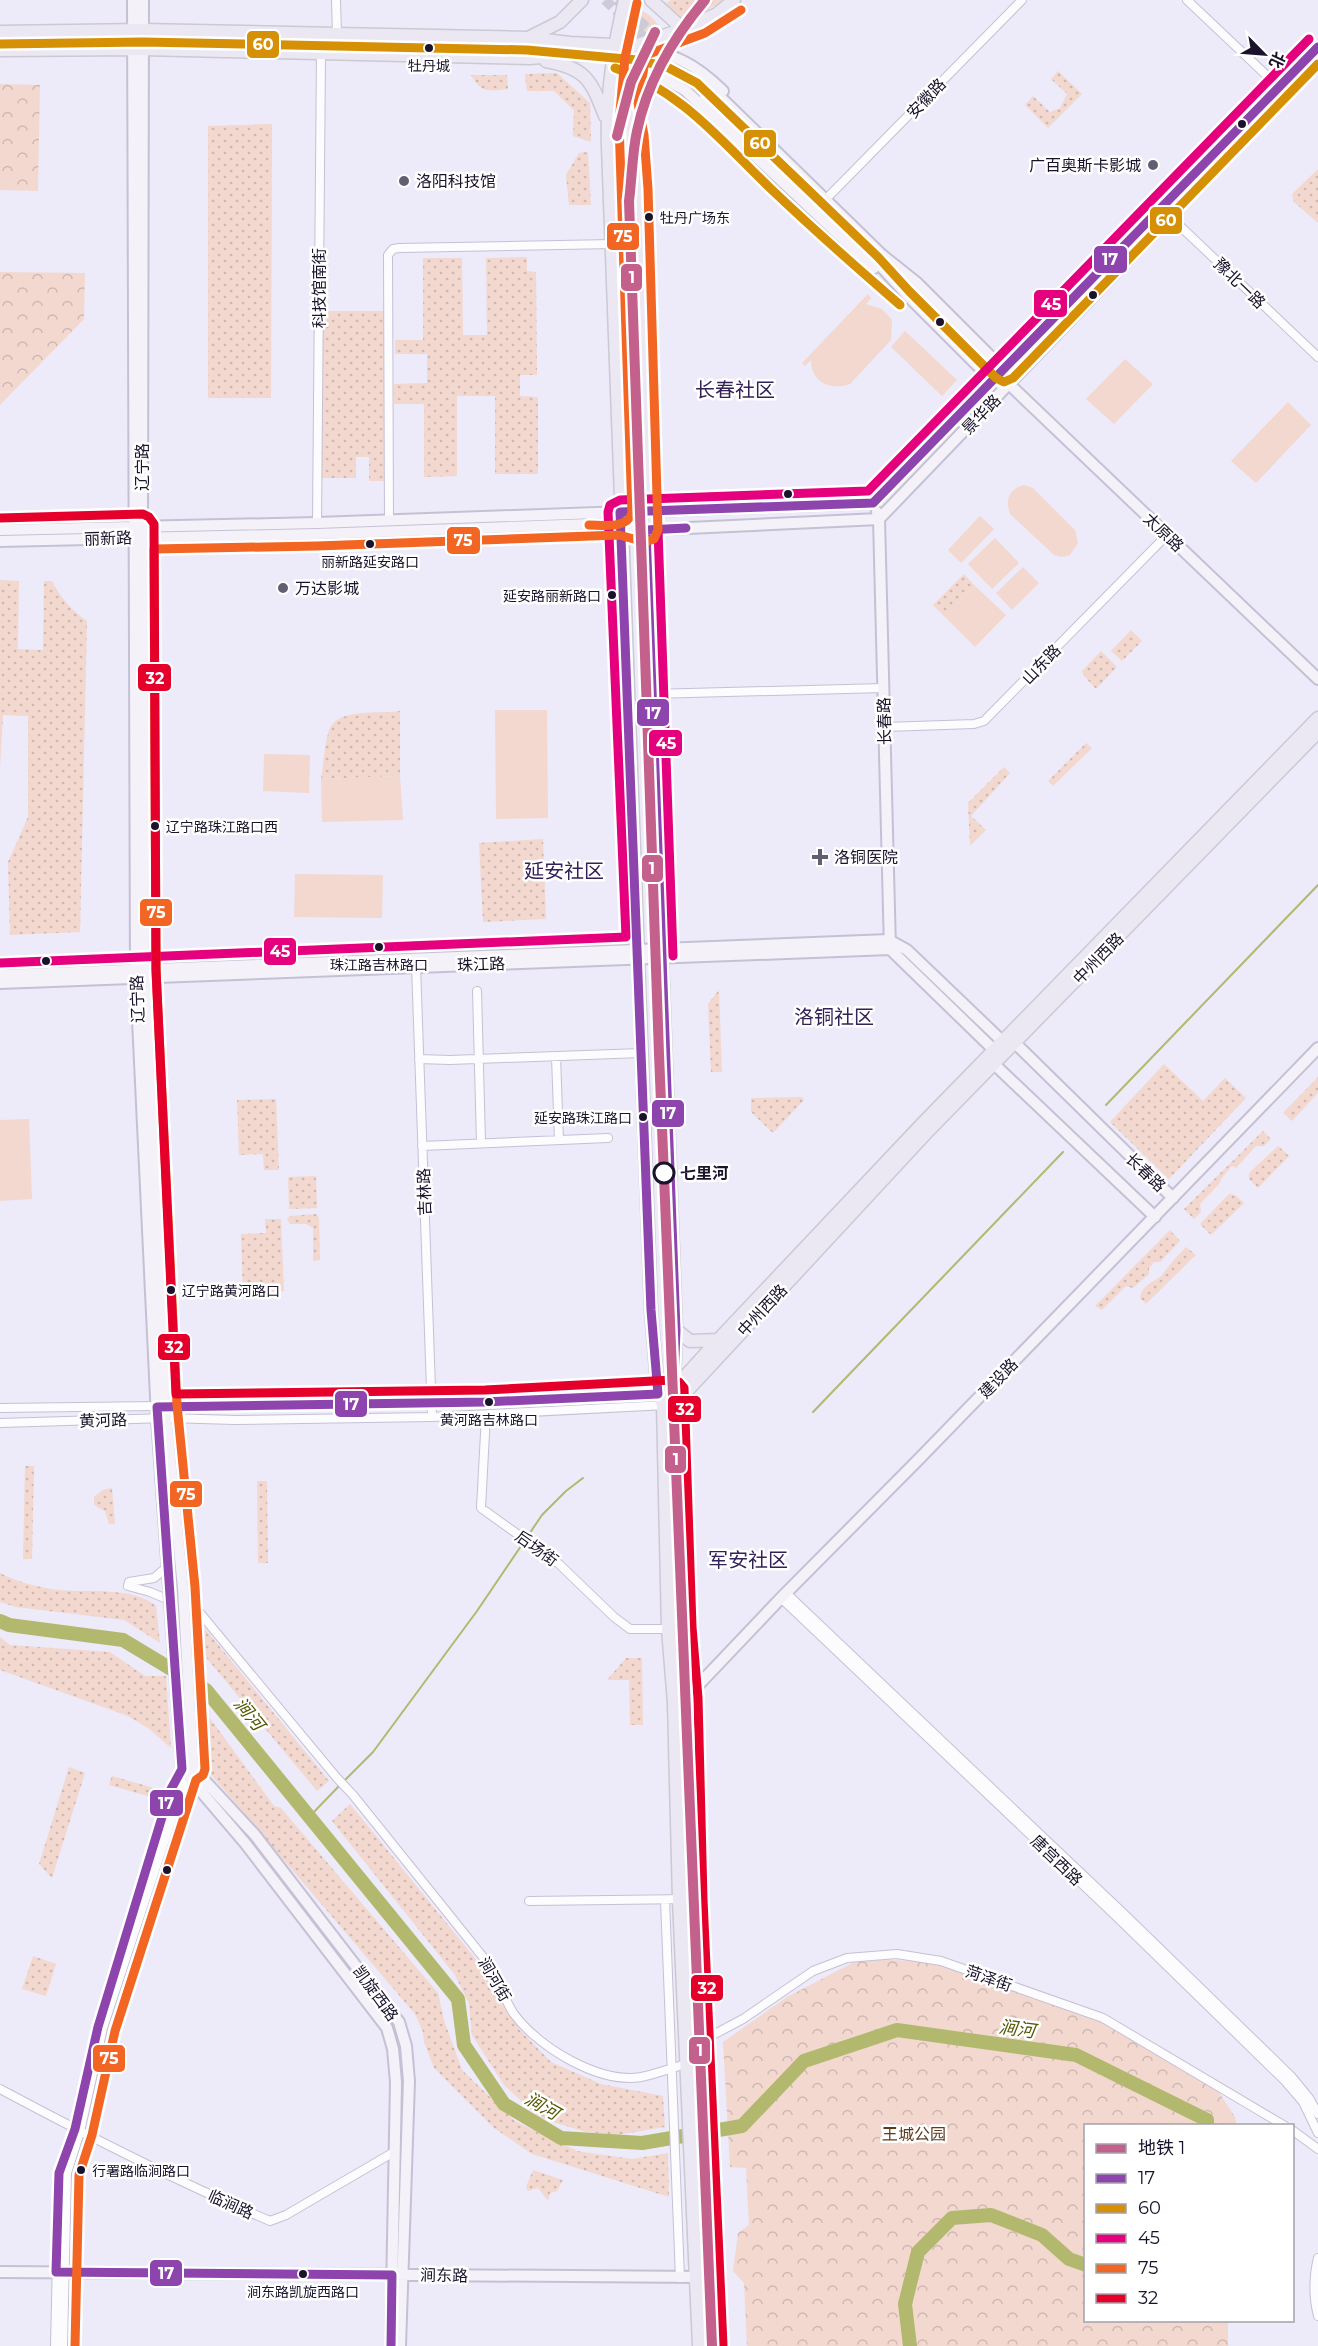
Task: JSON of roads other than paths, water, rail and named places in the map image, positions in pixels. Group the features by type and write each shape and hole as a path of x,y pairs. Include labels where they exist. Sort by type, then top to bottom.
{"main road":[{"path":"133,0 137,30"},
{"path":"137,30 143,0"},
{"path":"625,0 614,50 607,137 651,1310 665,1402 680,1628 685,1900 691,2044 710,2193 702,2274 699,2346"},
{"path":"651,0 683,30"},
{"path":"0,50 137,49 524,58 569,55 635,46 683,30 717,14 734,0"},
{"path":"524,38 560,22 578,3"},
{"path":"0,32 137,30 524,38 614,50 686,91 872,267 907,295"},
{"name":"辽宁路","path":"137,30 140,974 169,1587 188,1768"},
{"path":"524,38 535,45 535,51 524,58"},
{"path":"635,46 676,56 704,73 887,249 917,283"},
{"path":"635,46 626,103 632,136 636,189 646,530 676,1330 673,1392 665,1402 668,1629 682,1702"},
{"name":"景华路","path":"879,519 1010,385 1279,87 1318,47"},
{"path":"524,58 571,67 587,78 595,91 607,122"},
{"name":"景华路","path":"873,503 1004,370 1318,62"},
{"name":"太原路","path":"993,381 708,93 882,255 917,283 1004,370 1010,385 1318,679"},
{"path":"607,137 611,131 621,125 627,127 632,136"},
{"path":"993,381 1010,385"},
{"path":"646,511 873,503"},
{"name":"长春路","path":"873,503 879,519 890,944"},
{"name":"丽新路","path":"0,530 317,534 620,518 646,511"},
{"name":"丽新路","path":"0,541 389,520 620,518 646,530"},
{"path":"646,530 879,519"},
{"name":"中州西路","path":"673,1392 718,1340 998,1046 1318,718"},
{"name":"中州西路","path":"665,1402 1318,732"},
{"path":"890,944 908,950 998,1046"},
{"name":"珠江路","path":"0,983 140,974 890,944"},
{"name":"珠江路","path":"0,975 140,974 416,966 638,953"},
{"path":"998,1046 1015,1043"},
{"name":"长春路","path":"994,1064 1155,1217 1169,1213 1173,1197 1015,1043"},
{"path":"994,1064 998,1046"},
{"name":"建设路","path":"785,1598 1318,1048"},
{"name":"建设路","path":"682,1702 1169,1213 1318,1058"},
{"path":"676,1330 690,1341 718,1340"},
{"name":"辽宁路","path":"161,1412 183,1588 188,1768"},
{"name":"凯旋西路","path":"188,1768 387,2028 393,2049 396,2082 394,2151 400,2346"},
{"name":"凯旋西路","path":"188,1768 255,1834 399,2022 406,2046 409,2081 398,2273 391,2346"},
{"path":"691,2044 696,2073 692,2193 711,2346"},
{"name":"涧东路","path":"0,2266 60,2269 398,2273 680,2276 702,2274"},
{"name":"涧东路","path":"0,2272 60,2269"}],"street":[{"path":"336,0 337,34"},
{"path":"1187,0 1279,87"},
{"name":"安徽路","path":"830,195 1016,2"},
{"name":"科技馆南街","path":"317,523 321,53"},
{"name":"豫北一路","path":"1166,212 1318,357"},
{"path":"389,520 388,255 393,249 399,248 612,244"},
{"name":"山东路","path":"885,727 974,724 984,721 1167,535"},
{"path":"652,694 884,688"},
{"name":"吉林路","path":"416,966 432,1417"},
{"path":"477,991 481,1143"},
{"path":"419,1059 641,1053"},
{"path":"556,1057 559,1140"},
{"path":"422,1146 608,1137"},
{"name":"黄河路","path":"0,1408 161,1412 235,1420 486,1415 665,1402"},
{"name":"黄河路","path":"0,1423 161,1412 431,1403 665,1402"},
{"name":"后场街","path":"486,1415 481,1508 532,1543 576,1579 614,1617 630,1629 668,1629"},
{"name":"涧河街","path":"168,1566 154,1578 129,1582 128,1586 150,1592 200,1613 353,1795 493,1970 515,2015 551,2050 597,2072 619,2077 640,2077 672,2068 696,2073"},
{"name":"唐宫西路","path":"785,1598 1123,1912 1291,2076 1309,2098 1318,2114"},
{"name":"唐宫西路","path":"785,1598 1285,2081 1303,2102 1318,2133"},
{"path":"55,2346 67,2173 98,2026 170,1791 188,1768"},
{"path":"665,1900 668,2021 673,2079 680,2276"},
{"path":"529,1901 685,1900"},
{"name":"菏泽街","path":"691,2044 743,2019 813,1971 847,1958 897,1954 941,1961 1103,2018 1282,2124"},
{"name":"临涧路","path":"0,2089 77,2130 225,2202 270,2221 286,2215 394,2151"},
{"path":"1294,2131 1318,2149"},
{"path":"1318,2258 1314,2282 1318,2316"},
{"path":"60,2269 63,2346"}],"waterway":[{"path":"1106,1105 1318,885"},
{"path":"813,1412 1063,1152"},
{"path":"344,1781 373,1752 477,1611 542,1515 583,1478"},
{"name":"涧河","path":"0,1621 9,1625 123,1640 206,1690 458,1999 464,2045 504,2104 561,2138 642,2143 742,2126 804,2061 897,2030 1076,2055 1207,2120 1207,2124"},
{"path":"310,1816 340,1785"},
{"name":"涧河","path":"910,2346 905,2304 918,2252 952,2218 991,2215 1042,2235 1069,2259 1084,2264"}],"tunnel":[{"path":"605,0 705,97"},
{"path":"617,0 712,89"}],"metro line":[{"name":"1","path":"705,0 672,45 647,96 635,140 629,201 659,1054 712,2346"},
{"name":"1","path":"617,136 631,82 655,32"}],"place":[{"name":"牡丹城","path":"429,48"},
{"name":"广百奥斯卡影城","path":"1153,165"},
{"name":"洛阳科技馆","path":"404,181"},
{"name":"牡丹广场东","path":"649,217"},
{"name":"丽新路延安路口","path":"370,544"},
{"name":"万达影城","path":"283,588"},
{"name":"延安路丽新路口","path":"612,595"},
{"name":"辽宁路珠江路口西","path":"155,826"},
{"name":"洛铜医院","path":"820,857"},
{"name":"珠江路吉林路口","path":"379,947"},
{"name":"延安路珠江路口","path":"643,1117"},
{"name":"七里河","path":"664,1173"},
{"name":"辽宁路黄河路口","path":"171,1290"},
{"name":"黄河路吉林路口","path":"489,1402"},
{"name":"行署路临涧路口","path":"81,2170"},
{"name":"涧东路凯旋西路口","path":"303,2274"}],"district":[{"name":"长春社区","path":"735,390"},
{"name":"延安社区","path":"564,871"},
{"name":"洛铜社区","path":"834,1017"},
{"name":"军安社区","path":"748,1560"}],"park label":[{"name":"王城公园","path":"914,2134"}]}
